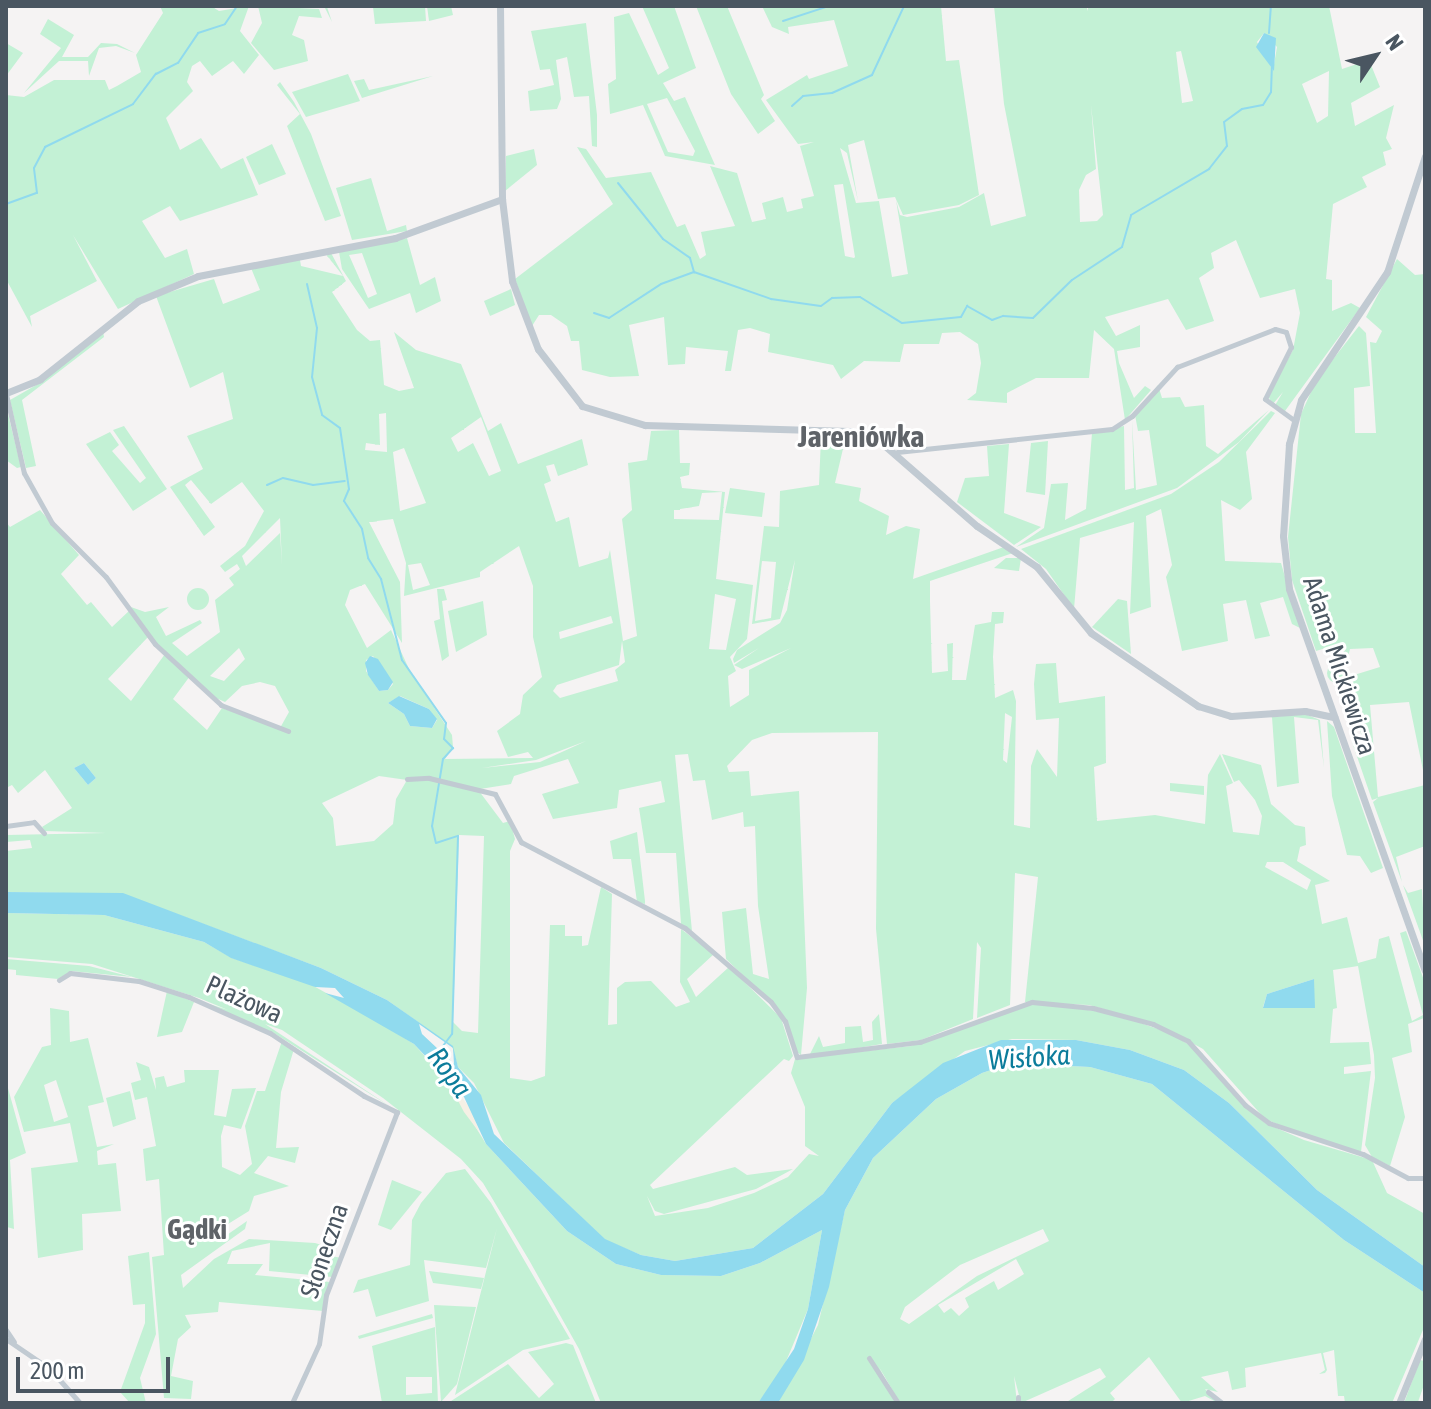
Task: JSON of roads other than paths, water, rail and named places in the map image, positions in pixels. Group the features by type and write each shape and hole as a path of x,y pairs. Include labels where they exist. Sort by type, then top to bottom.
{"street":[{"path":"500,6 502,199 518,305 538,349 582,406 645,425 850,431 876,438 897,452 977,526 1037,567 1091,633 1198,706 1231,716 1305,711 1334,717"},
{"name":"Adama Mickiewicza","path":"1425,156 1423,172 1387,272 1309,384 1294,420 1284,557 1289,589 1425,970"},
{"path":"288,731 221,705 155,644 106,577 52,523 24,473 6,394 40,379 138,301 198,276 395,238 502,199"},
{"path":"897,452 1112,429 1132,416 1177,367 1280,329 1289,335 1291,347 1265,399 1294,420"},
{"path":"407,779 441,781 498,796 521,842 700,939 771,1002 785,1021 797,1057 915,1043 1032,1002 1093,1008 1153,1024 1188,1041 1211,1060 1245,1105 1269,1123 1363,1154 1408,1178 1425,1178"},
{"path":"6,826 34,822 44,833"},
{"name":"Plażowa","path":"59,980 70,973 139,981 189,997 270,1033 364,1096 397,1112"},
{"name":"Słoneczna","path":"292,1403 319,1344 326,1295 397,1112"},
{"path":"6,1330 13,1343"},
{"path":"6,1339 50,1369 80,1403"},
{"path":"1399,1403 1425,1339"},
{"path":"869,1358 898,1403"},
{"path":"1208,1392 1222,1403"}],"water":[{"path":"1264,33 1276,38 1274,71 1256,47"},
{"path":"370,656 378,659 393,682 388,690 379,691 368,675 365,663"},
{"path":"399,696 429,709 437,719 432,728 410,726 404,714 388,703"},
{"path":"84,763 96,778 88,785 74,768"},
{"path":"6,892 123,893 321,968 387,1000 453,1046 458,1067 481,1095 494,1134 605,1239 641,1255 675,1261 753,1248 823,1194 892,1103 943,1063 1001,1040 1076,1040 1130,1050 1184,1070 1229,1103 1317,1190 1425,1267 1425,1293 1344,1240 1152,1084 1090,1067 1012,1063 982,1073 936,1099 873,1158 845,1210 829,1287 804,1360 778,1403 758,1403 794,1349 808,1309 822,1230 760,1263 721,1276 661,1275 616,1264 567,1231 486,1144 464,1097 414,1044 325,993 344,998 335,988 315,987 231,958 204,942 104,915 6,913","holes":["419,1024 453,1048 454,1064 422,1034"]},
{"path":"1314,979 1315,1008 1263,1008 1267,994"}],"waterway":[{"path":"6,204 37,193 34,168 45,147 133,104 156,74 178,63 198,33 225,24 237,6"},
{"path":"783,21 829,6"},
{"path":"849,6 864,6"},
{"path":"792,106 803,96 832,93 872,75 904,6"},
{"path":"1269,33 1271,6"},
{"path":"594,313 609,318 661,284 694,272 771,299 821,306 832,298 860,297 902,323 961,317 967,306 992,320 1003,316 1033,318 1072,280 1122,247 1131,215 1209,169 1227,146 1224,122 1242,109 1263,105 1271,92 1272,67"},
{"path":"618,183 663,239 690,258 694,272"},
{"name":"Ropa","path":"307,284 317,328 312,377 322,415 340,428 349,489 344,501 362,529 368,558 381,579 402,660 446,723 444,739 453,748 443,759 432,826 436,843 458,836 452,1034 439,1051"},
{"path":"267,485 283,478 313,485 345,481"}],"district":[{"name":"Jareniówka","path":"861,436"},
{"name":"Gądki","path":"197,1229"}],"water label":[{"name":"Wisłoka","path":"1029,1057"}]}
